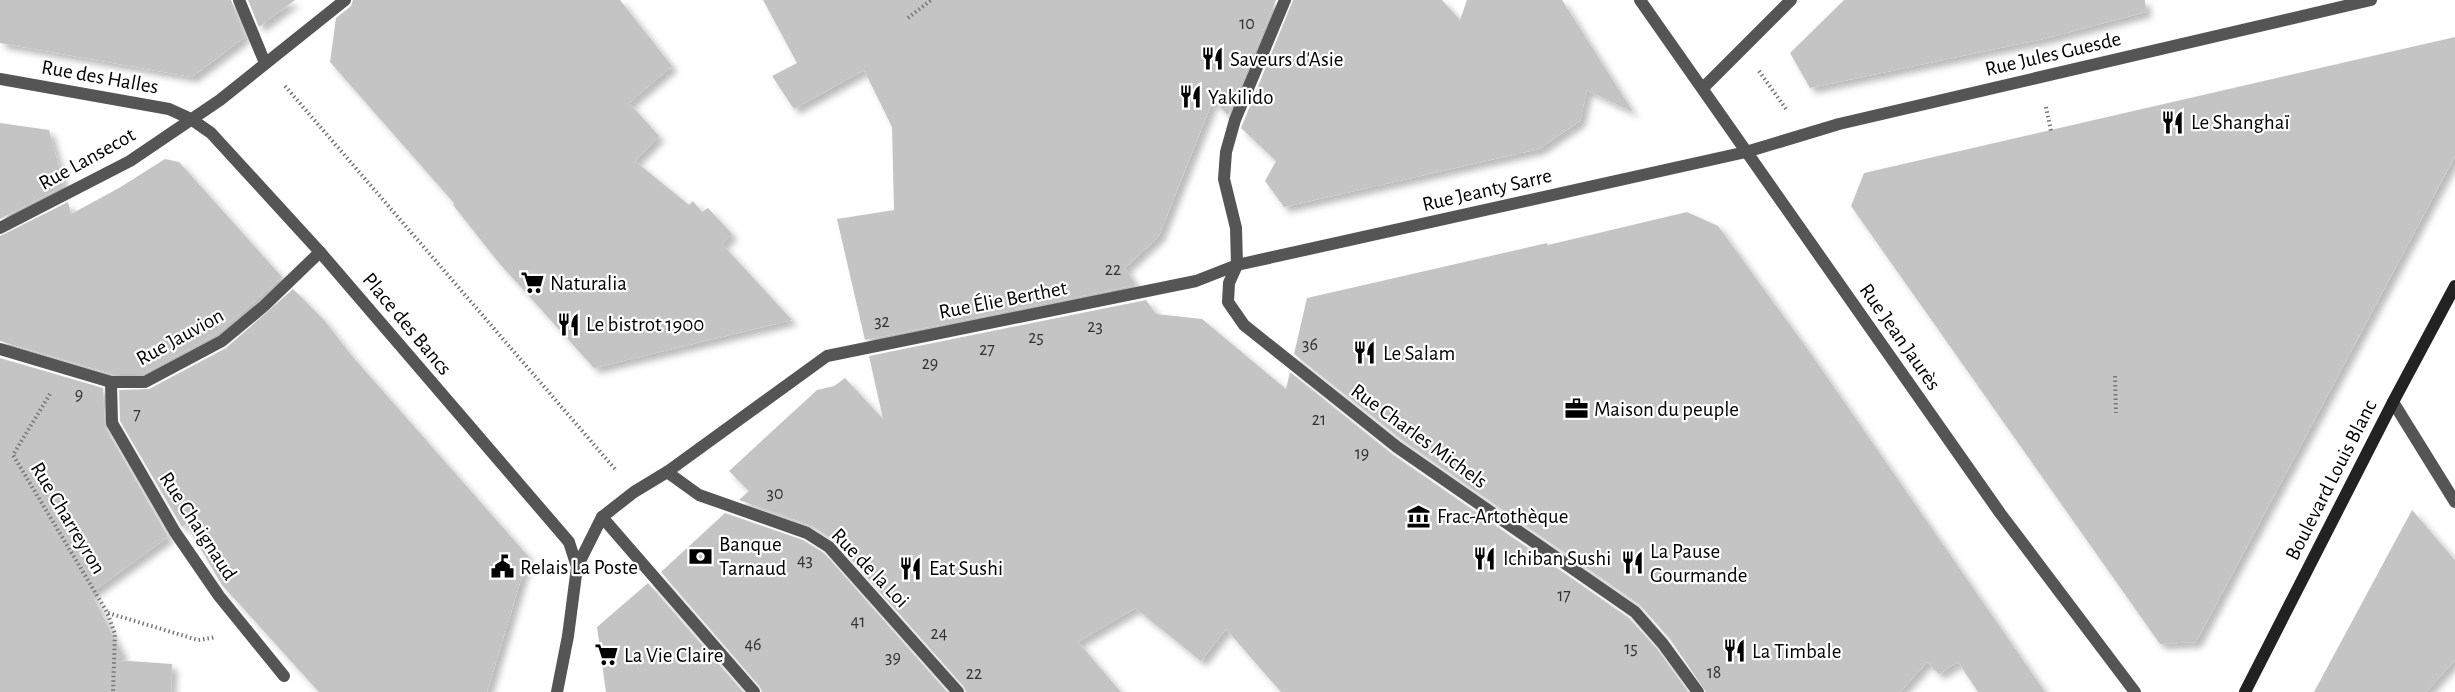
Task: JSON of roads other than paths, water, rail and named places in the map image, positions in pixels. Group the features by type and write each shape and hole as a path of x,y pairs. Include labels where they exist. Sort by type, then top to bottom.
{"main road":[{"name":"Boulevard Louis Blanc","path":"2245,692 2392,402 2455,286"}],"street":[{"path":"239,0 265,63"},
{"name":"Rue Lansecot","path":"0,228 130,161 220,100 345,0"},
{"path":"1237,265 1236,228 1224,179 1226,152 1235,120 1285,0"},
{"name":"Rue Jean Jaurès","path":"1640,0 2000,513 2135,692"},
{"path":"1702,88 1791,0"},
{"name":"Rue Jules Guesde","path":"1746,152 1850,121 2371,0"},
{"name":"Rue des Halles","path":"0,80 170,109 190,119"},
{"name":"Place des Bancs","path":"190,119 211,134 320,252 569,542 577,567"},
{"name":"Rue Jeanty Sarre","path":"1237,265 1746,152"},
{"name":"Rue Jauvion","path":"0,349 111,382 145,382 222,340 264,306 320,252"},
{"name":"Rue Élie Berthet","path":"577,567 602,518 634,492 667,472 827,356 1196,281 1237,265"},
{"name":"Rue Charles Michels","path":"1237,265 1229,283 1228,302 1244,326 1397,447 1635,612 1663,644 1698,692"},
{"name":"Rue Chaignaud","path":"111,382 112,423 175,532 219,596 284,676"},
{"path":"2392,402 2455,502"},
{"name":"Rue de la Loi","path":"667,472 699,495 807,533 830,547 958,692"},
{"path":"602,518 754,692"},
{"path":"557,692 568,636 577,567"}],"place":[{"name":"Saveurs d'Asie","path":"1212,59"},
{"name":"Yakilido","path":"1190,97"},
{"name":"Le Shanghaï","path":"2173,122"},
{"name":"Naturalia","path":"532,283"},
{"name":"Le bistrot 1900","path":"568,324"},
{"name":"Le Salam","path":"1365,353"},
{"name":"Maison du peuple","path":"1576,409"},
{"name":"Frac-Artothèque","path":"1419,516"},
{"name":"Banque Tarnaud","path":"701,556"},
{"name":"Ichiban Sushi","path":"1485,558"},
{"name":"La Pause Gourmande","path":"1632,563"},
{"name":"Relais La Poste","path":"502,567"},
{"name":"Eat Sushi","path":"911,568"},
{"name":"La Timbale","path":"1734,651"},
{"name":"La Vie Claire","path":"606,655"}]}
